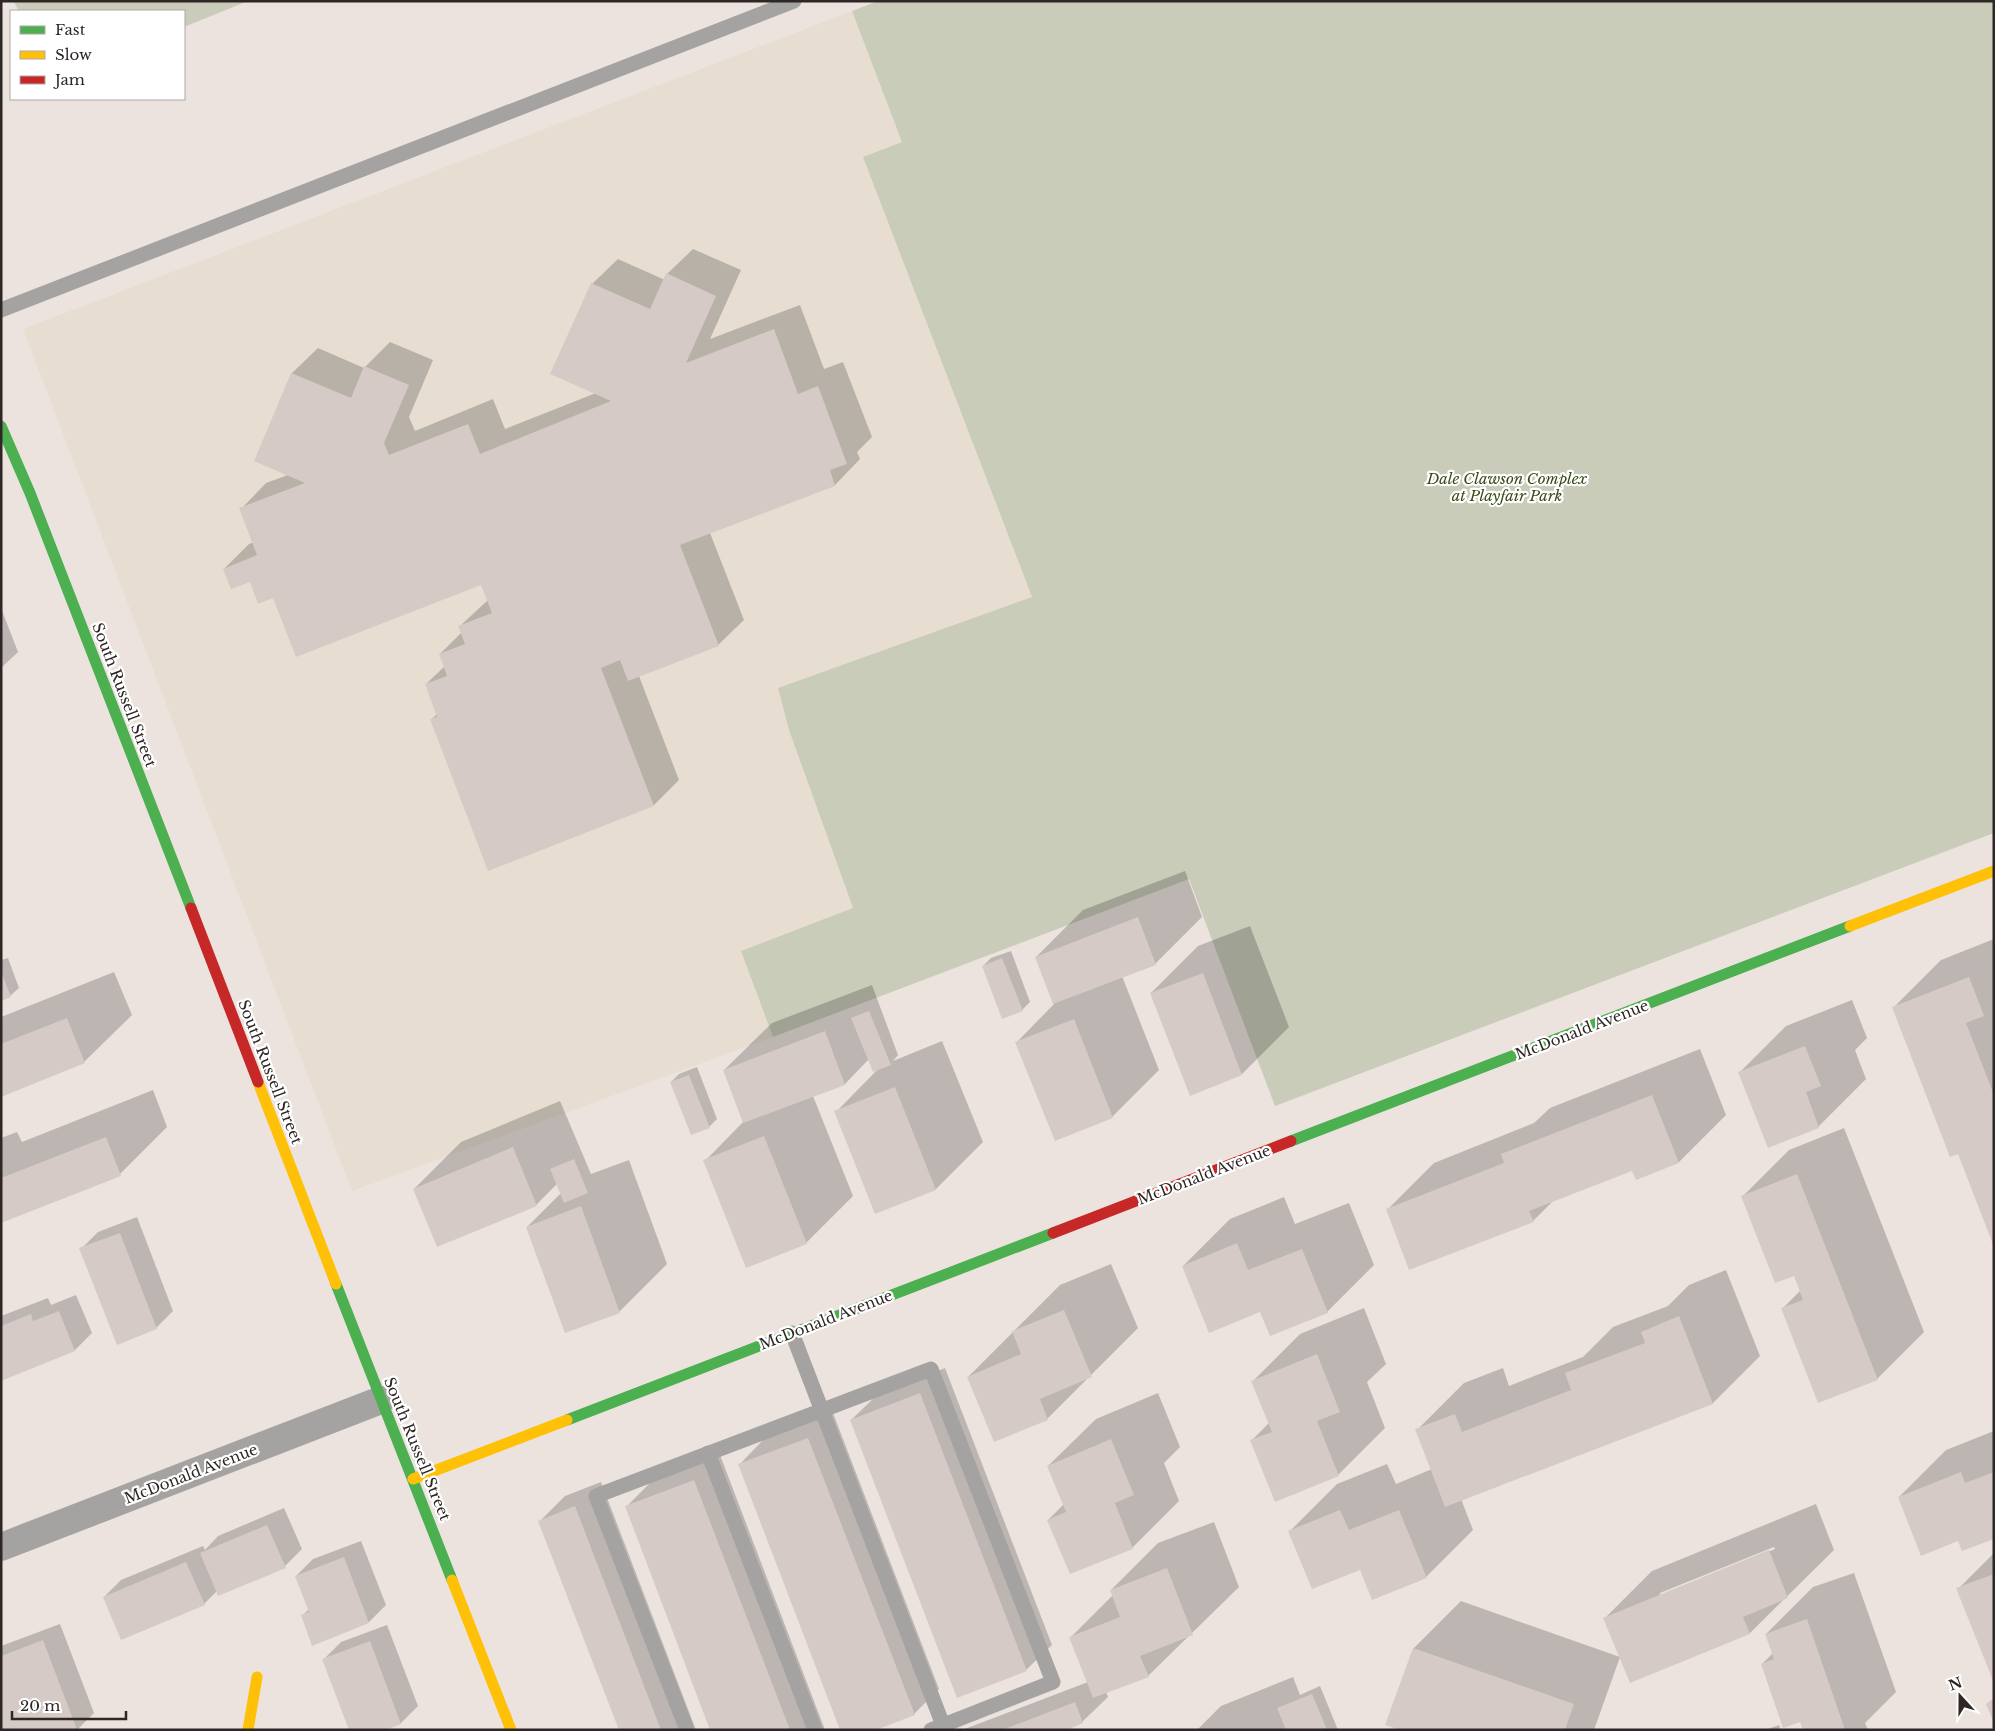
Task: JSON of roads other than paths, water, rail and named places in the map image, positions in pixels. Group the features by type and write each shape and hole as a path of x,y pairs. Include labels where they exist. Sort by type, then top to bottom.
{"street":[{"name":"South Russell Street","path":"1,426 30,493 381,1400 511,1730"},
{"name":"McDonald Avenue","path":"413,1479 1994,871"},
{"name":"McDonald Avenue","path":"1,1547 381,1400"},
{"path":"248,1730 256,1677"}],"lane":[{"path":"1,310 794,1"},
{"path":"687,1730 596,1496 822,1411 931,1369 1052,1682 937,1727 822,1411 792,1333"},
{"path":"708,1453 815,1730"}],"park label":[{"name":"Dale Clawson Complex at Playfair Park","path":"1507,488"}]}
